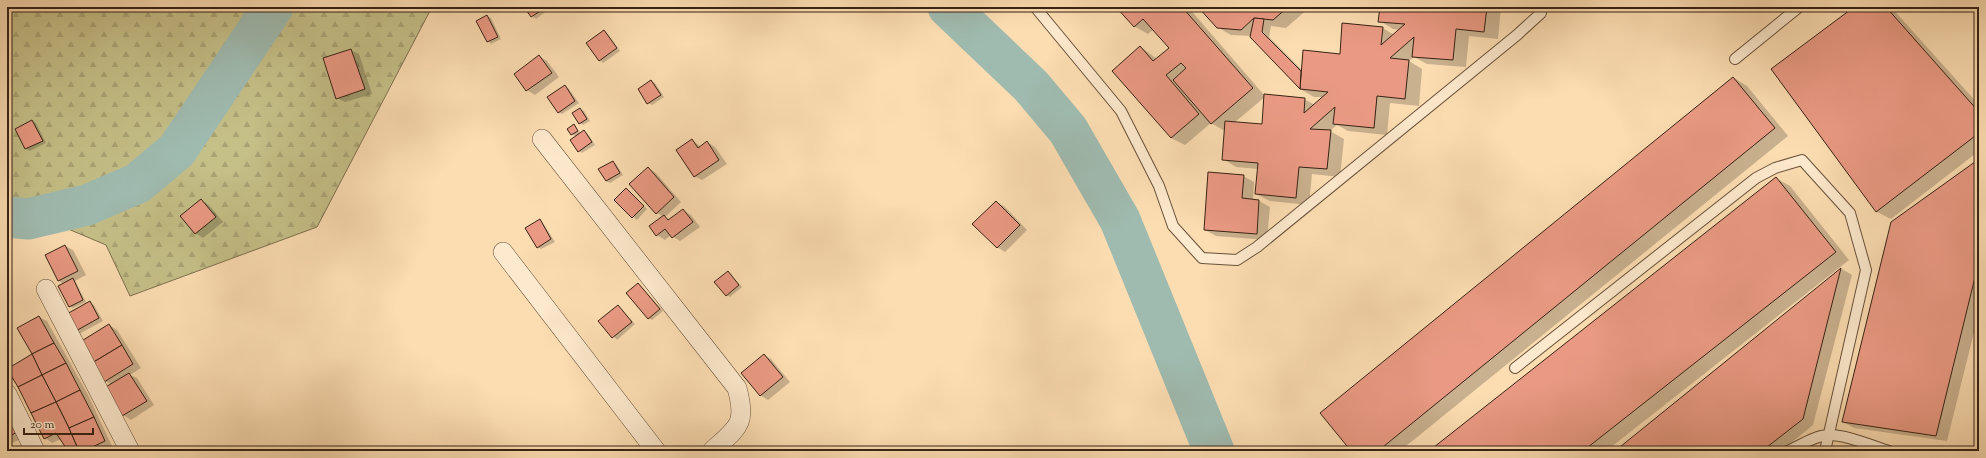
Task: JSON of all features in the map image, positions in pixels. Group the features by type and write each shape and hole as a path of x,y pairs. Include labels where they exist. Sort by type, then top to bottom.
{"street":[{"path":"542,139 737,388 742,408 741,421 730,435 712,451"},
{"path":"503,252 656,451"},
{"path":"46,289 130,451"},
{"path":"7,394 35,451"}],"lane":[{"path":"1035,7 1121,111 1159,186 1173,226 1202,258 1237,260 1257,247 1518,35 1541,13 1541,7"},
{"path":"1735,59 1799,7"},
{"path":"1515,368 1756,178 1775,168 1802,160 1850,213 1866,270 1830,435 1825,451"},
{"path":"1788,451 1817,437 1830,435 1860,441 1889,451"}],"green space":[{"path":"7,7 432,7 317,227 130,296 106,245 7,203"}],"building":[{"path":"524,7 544,7 545,8 531,17"},
{"path":"1116,7 1182,7 1253,88 1211,124 1173,80 1186,68 1181,63 1166,75 1199,114 1171,138 1112,71 1140,46 1153,61 1169,48 1143,19 1134,27"},
{"path":"1198,7 1288,7 1273,20 1254,18 1241,30 1217,28"},
{"path":"1380,7 1487,7 1484,32 1456,29 1453,60 1412,57 1414,37 1390,58 1409,60 1405,99 1377,96 1374,128 1333,124 1335,107 1310,129 1331,130 1327,169 1299,167 1296,198 1255,194 1258,163 1222,160 1225,121 1262,124 1264,94 1305,98 1304,113 1328,92 1300,89 1303,50 1340,54 1342,23 1383,27 1381,45 1405,24 1378,22"},
{"path":"1854,7 1886,7 1979,112 1979,133 1876,212 1771,69"},
{"path":"487,15 498,37 487,42 476,21"},
{"path":"1254,18 1264,19 1262,32 1301,71 1300,89 1250,37"},
{"path":"604,30 617,48 599,61 586,43"},
{"path":"351,49 365,89 336,99 323,58"},
{"path":"539,55 552,73 526,91 514,74"},
{"path":"1733,77 1775,128 1378,451 1351,451 1320,413"},
{"path":"651,80 661,95 647,104 638,89"},
{"path":"565,85 575,101 558,113 547,97"},
{"path":"580,108 587,119 579,124 572,113"},
{"path":"32,120 43,141 25,149 15,129"},
{"path":"574,124 578,131 571,135 567,129"},
{"path":"584,130 592,142 578,152 570,140"},
{"path":"692,139 698,148 707,141 719,160 694,177 676,150"},
{"path":"1979,159 1979,261 1936,436 1842,422 1891,222"},
{"path":"613,161 620,173 606,181 598,169"},
{"path":"648,167 674,197 656,214 629,184"},
{"path":"1208,172 1244,175 1242,198 1259,200 1257,234 1204,230"},
{"path":"1776,177 1836,252 1583,451 1429,451"},
{"path":"626,188 644,206 632,218 614,200"},
{"path":"201,199 216,217 195,234 180,216"},
{"path":"996,201 1020,225 997,248 972,224"},
{"path":"683,209 693,222 672,238 665,229 656,236 649,226 664,215 668,220"},
{"path":"540,219 551,239 537,248 525,228"},
{"path":"65,245 78,271 58,281 45,255"},
{"path":"1841,268 1803,419 1762,451 1615,451"},
{"path":"728,271 739,285 726,296 714,282"},
{"path":"73,278 83,300 69,307 58,286"},
{"path":"638,283 660,309 648,319 626,293"},
{"path":"90,301 99,318 74,332 65,315"},
{"path":"618,305 632,322 612,338 598,321"},
{"path":"39,316 54,343 32,354 17,328"},
{"path":"109,324 122,345 92,363 80,342"},
{"path":"54,343 66,363 42,375 32,354"},
{"path":"122,345 133,364 104,382 92,363"},
{"path":"32,354 42,375 18,387 7,369"},
{"path":"764,354 783,377 760,396 741,373"},
{"path":"66,363 80,390 56,402 42,375"},
{"path":"129,373 147,401 122,416 104,388"},
{"path":"42,375 56,402 31,413 18,387"},
{"path":"80,390 94,417 69,428 56,402"},
{"path":"56,402 79,451 68,451 56,433 44,439 31,413"},
{"path":"7,415 17,432 7,438"},
{"path":"94,417 105,441 84,451 79,451 69,428"}],"waterway":[{"path":"7,217 28,219 87,205 138,183 177,150 273,7"},
{"path":"948,7 1031,86 1068,130 1120,220 1214,451"}]}
